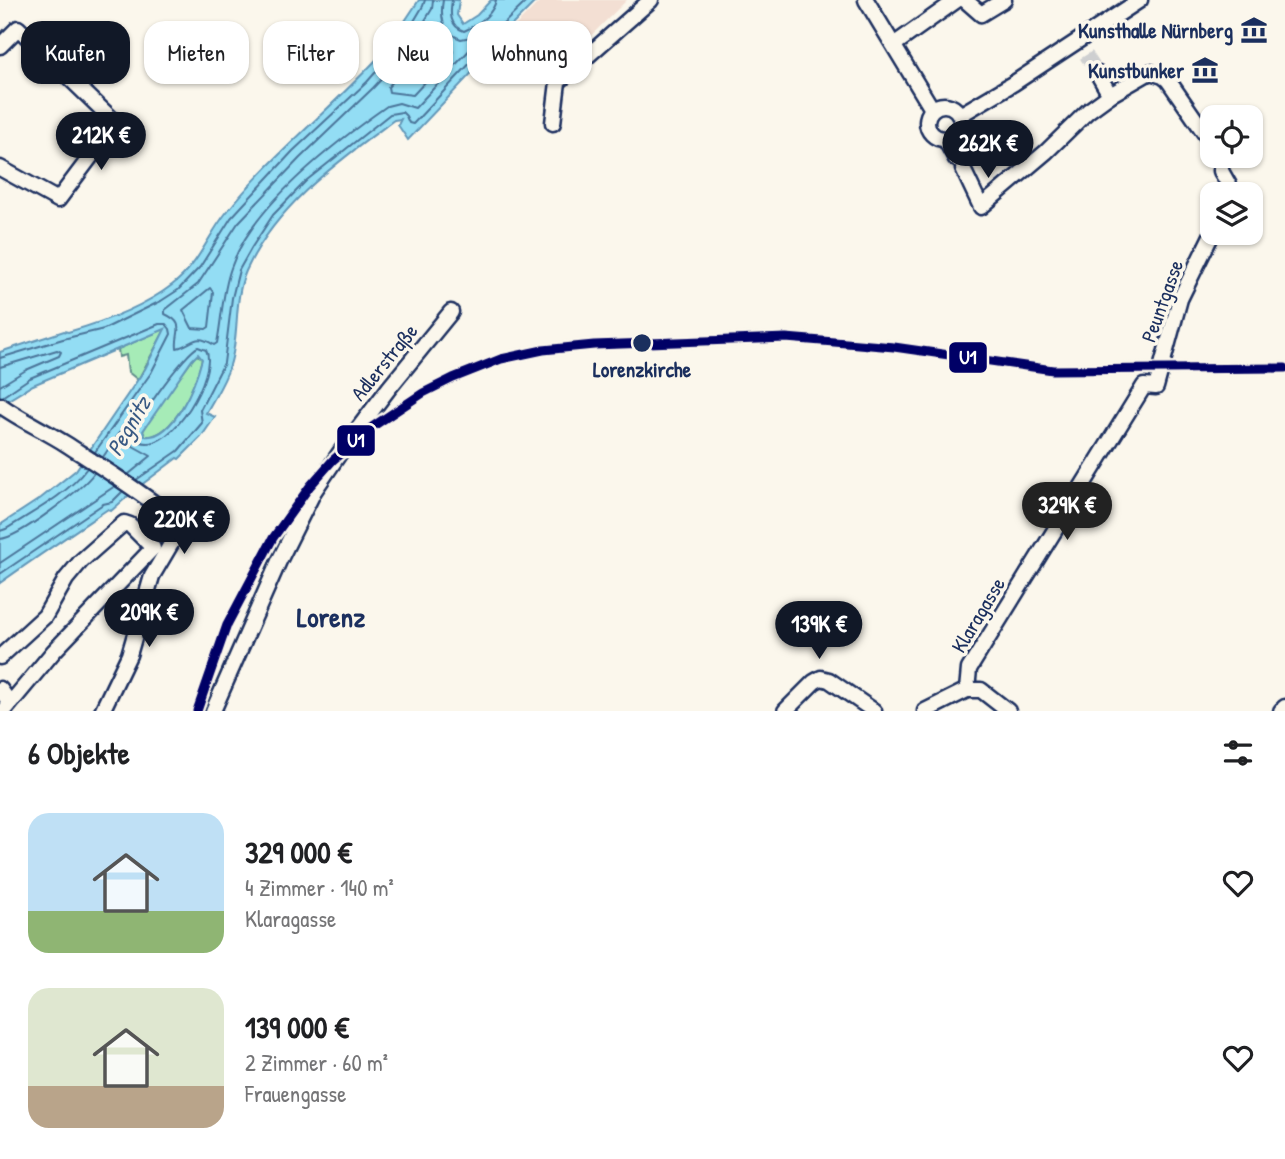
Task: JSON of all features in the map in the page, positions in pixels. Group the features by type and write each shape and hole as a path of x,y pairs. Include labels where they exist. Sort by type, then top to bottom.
{"street":[{"path":"866,0 932,108"},
{"path":"895,44 957,0"},
{"path":"965,0 981,14 1004,0"},
{"path":"960,115 1140,0"},
{"path":"553,123 558,82 646,4"},
{"path":"0,46 18,28 116,123 58,200 0,168"},
{"path":"1076,43 1086,55"},
{"path":"945,139 981,207 1046,152 1088,111 1150,72 1163,76 1200,127"},
{"path":"1098,74 1110,95"},
{"path":"947,105 960,115 961,125 951,138 936,137 929,130 926,121 932,108 947,105"},
{"name":"Peuntgasse","path":"1150,386 1180,299 1207,245"},
{"name":"Adlerstraße","path":"215,706 273,574 314,491 389,388 451,312"},
{"name":"Klaragasse","path":"974,690 969,669 1150,386"},
{"path":"2,406 136,489 175,519 178,526 175,537 152,576 129,655 102,711"},
{"path":"0,657 45,616 66,579 81,561 124,523 130,525 153,548 54,650 7,707 0,689"},
{"path":"785,711 821,678 829,680 864,708"},
{"path":"925,711 974,690 1008,711"},
{"path":"1281,711 1285,707"}],"shaded area":[{"path":"541,0 627,0 592,35 592,21 520,21"}],"green space":[{"path":"166,328 138,380 128,372 126,355 119,357 118,349"},
{"path":"196,355 202,357 200,367 183,407 165,429 155,435 145,436 143,431 154,412"}],"water":[{"name":"Pegnitz","path":"419,0 459,0 457,15 463,24 467,21 467,78 408,140 398,125 401,119 394,120 331,168 292,205 259,247 242,282 230,365 206,413 215,417 201,437 179,459 136,489 111,511 108,509 0,583 0,525 41,498 76,470 145,369 165,329 33,385 10,399 0,416 0,352 108,319 148,301 172,285 189,269 219,222 246,190 352,84 359,84 359,77 373,64 373,84 453,84 453,21 405,21","holes":["198,354 202,359 182,408 165,429 156,435 145,436 143,431"]},
{"path":"491,0 537,0 516,21 468,21"}],"tunnel":[{"path":"1086,55 1098,74"}],"transit line":[{"name":"U1","path":"197,711 227,625 273,538 310,486 333,460 372,427 423,393 501,359 543,350 594,345 786,338 894,347 1053,370 1285,368"}],"place":[{"name":"Kunsthalle Nürnberg","path":"1254,30"},
{"name":"Kunstbunker","path":"1205,70"},
{"name":"Lorenzkirche","path":"642,343"}],"district":[{"name":"Lorenz","path":"331,617"}]}
